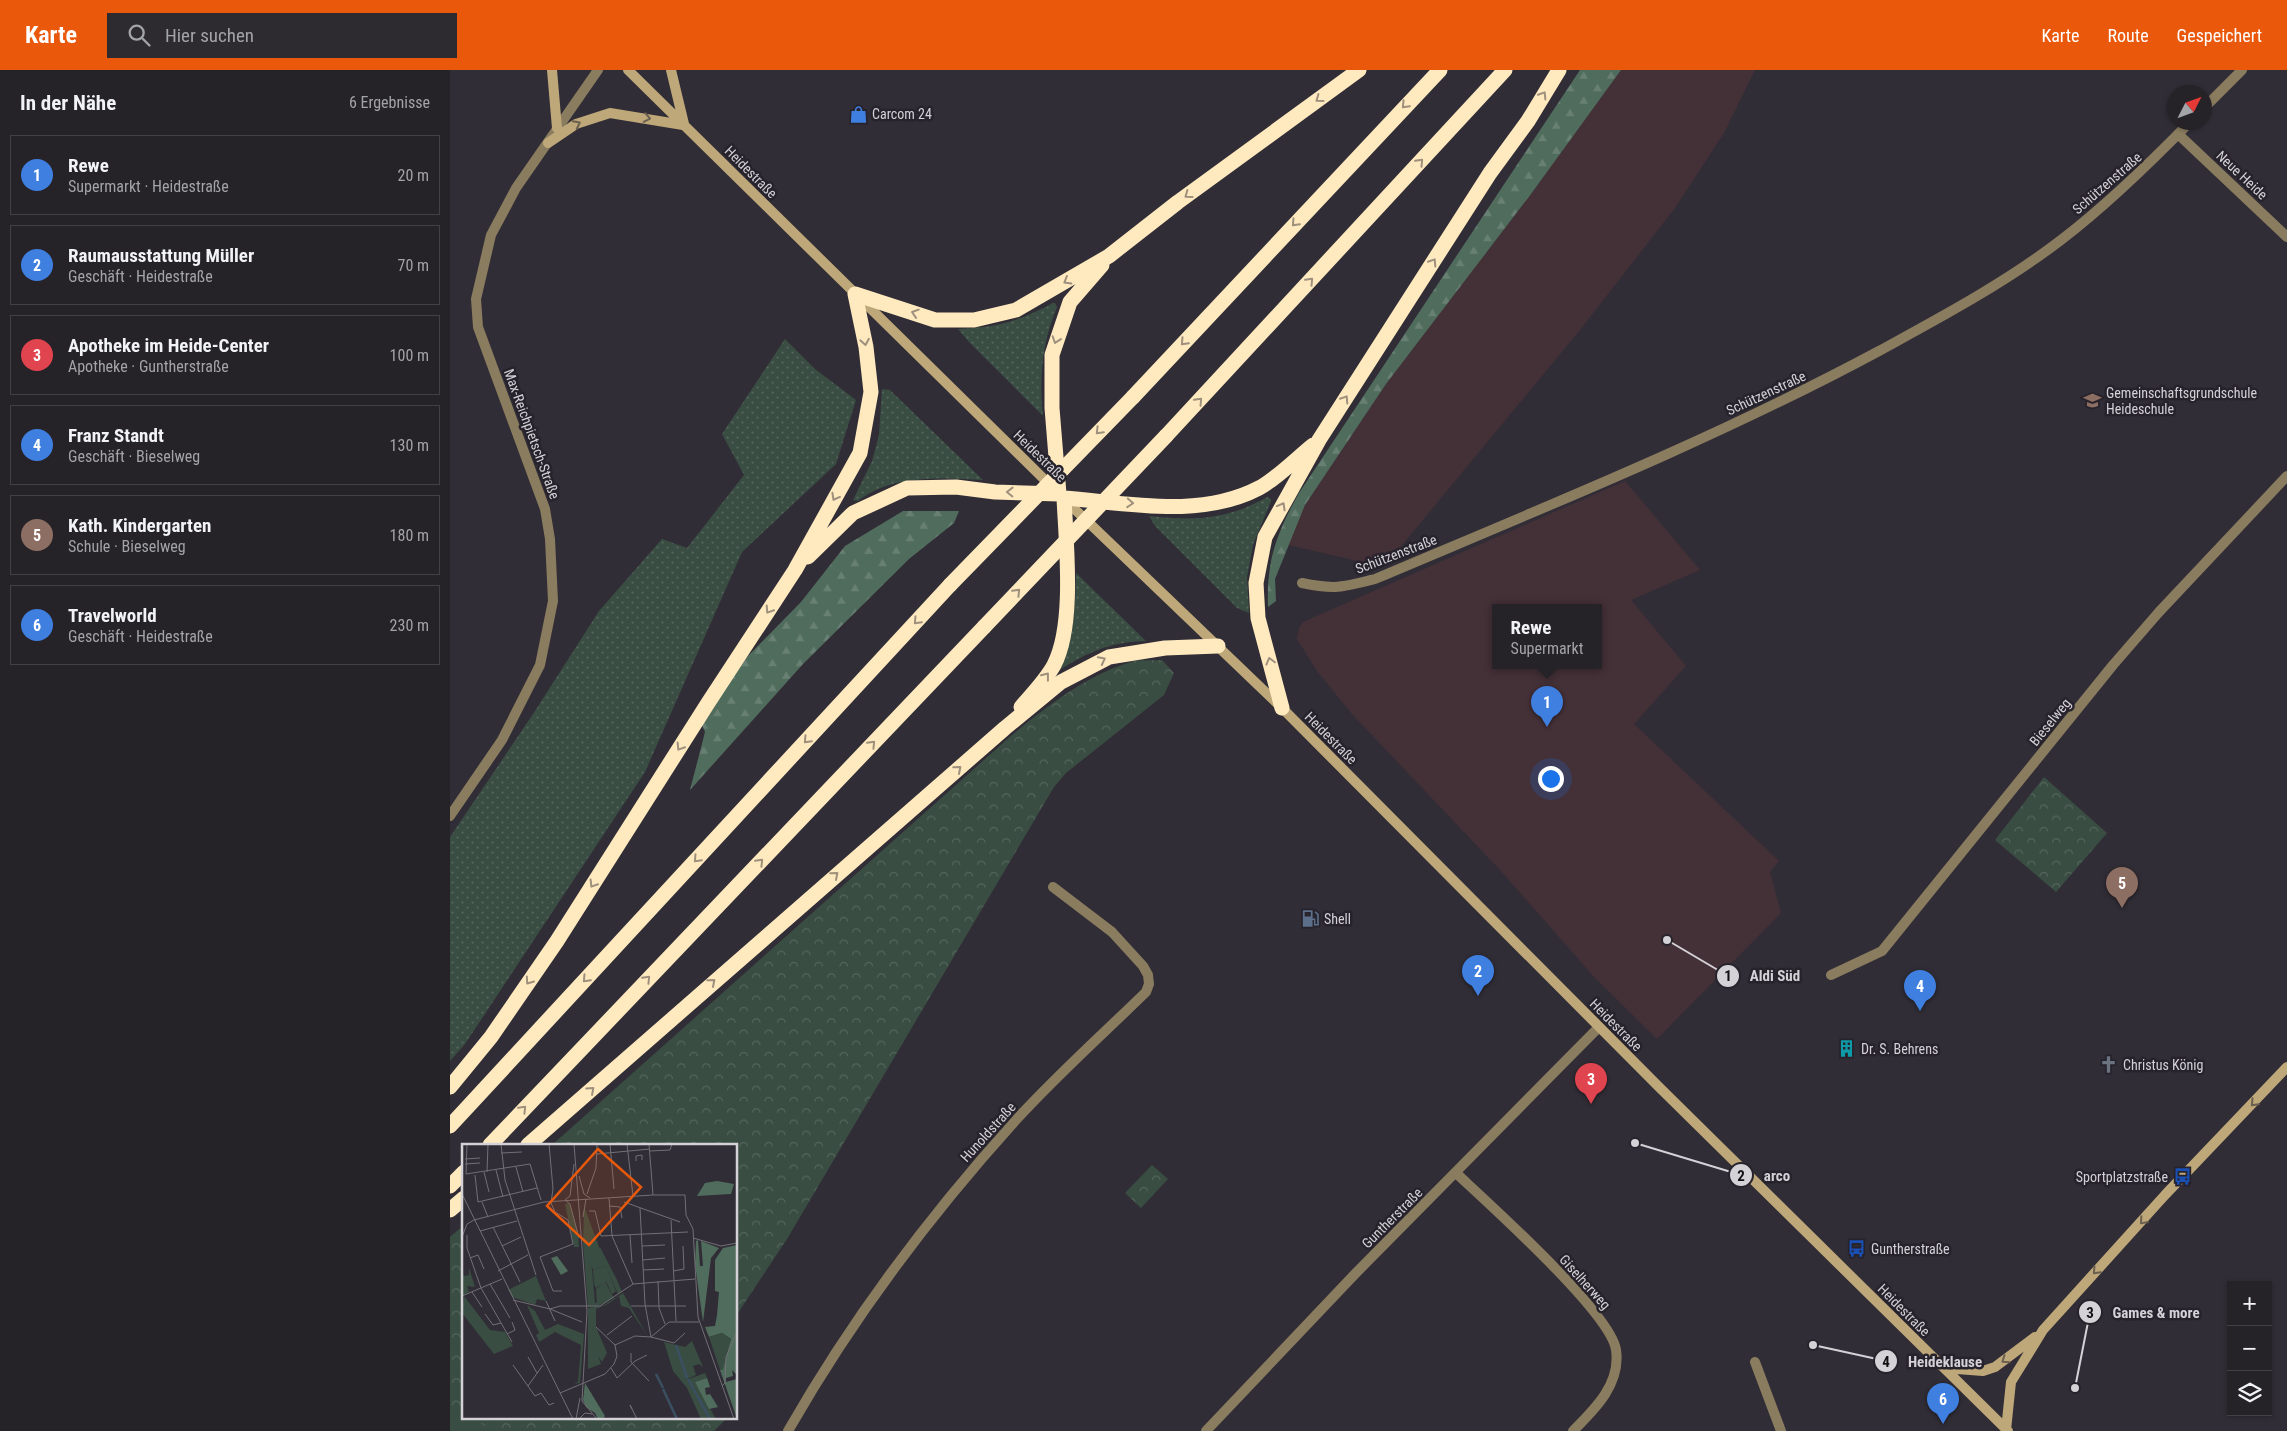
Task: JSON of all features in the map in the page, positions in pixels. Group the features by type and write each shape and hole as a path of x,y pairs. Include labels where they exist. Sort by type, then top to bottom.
{"highway":[{"path":"450,1087 490,1037 557,941 795,570 860,453 871,392 866,347 856,294 935,320 974,320 1016,310 1110,256 1178,202 1359,70"},
{"path":"450,1126 950,585 1133,396 1440,70"},
{"path":"491,1144 1166,436 1505,70"},
{"path":"1282,708 1258,618 1256,583 1265,537 1319,440 1490,173 1528,121 1559,70"},
{"path":"1005,728 1054,664 1066,624 1067,560 1052,408 1052,355 1070,302 1110,256"},
{"path":"795,570 853,513 907,488 956,487 994,492 1168,506 1208,505 1260,488 1319,440"},
{"path":"529,1144 1005,728 1061,682 1108,657 1165,648 1218,646"},
{"path":"450,1186 462,1174"},
{"path":"450,1210 462,1200"}],"main road":[{"path":"552,70 557,128"},
{"name":"Heidestraße","path":"628,70 1061,496 1282,708 1599,1027 2007,1430"},
{"path":"548,143 576,124 610,113 684,125 671,70"},
{"path":"1944,1368 1983,1371 1995,1367 2043,1330 2165,1195 2287,1067"},
{"path":"2007,1430 2011,1382 2043,1330"}],"street":[{"name":"Max-Reichpietsch-Straße","path":"450,816 502,740 540,665 553,601 550,539 544,509 478,327 476,299 491,235 516,188 598,70"},
{"path":"2212,100 2242,70"},
{"name":"Schützenstraße","path":"1302,583 1329,588 1349,586 1375,579 1658,458 1799,394 1925,326 2042,254 2095,213 2155,158 2182,130"},
{"name":"Neue Heide","path":"2178,134 2287,237"},
{"name":"Bieselweg","path":"1831,975 1882,951 2133,643 2287,476"},
{"name":"Hunoldstraße","path":"788,1431 835,1352 914,1240 1018,1118 1146,992 1148,975 1143,966 1112,932 1053,887"},
{"name":"Guntherstraße","path":"1206,1431 1354,1275 1599,1027"},
{"name":"Giselherweg","path":"1456,1173 1543,1257 1609,1332 1616,1349 1612,1381 1594,1410 1573,1431"},
{"path":"1756,1362 1781,1431"}],"shaded area":[{"path":"1621,70 1755,70 1724,133 1675,208 1580,330 1384,567 1288,545 1305,505 1386,384 1531,194"},
{"path":"1625,481 1700,570 1631,600 1686,666 1634,724 1779,861 1770,872 1781,913 1657,1039 1595,978 1500,870 1351,713 1317,671 1297,639 1299,628 1303,622"}],"green space":[{"path":"1580,70 1621,70 1531,194 1386,384 1305,505 1275,579 1276,601 1268,607 1269,575 1274,547 1299,493"},
{"path":"1053,303 1057,307 1048,334 1043,360 1041,388 1043,416 958,329 985,327 1018,319"},
{"path":"785,339 815,369 856,400 836,464 742,552 645,772 465,1044 450,1061 450,837 535,711 599,611 662,539 687,548 744,475 722,434"},
{"path":"882,389 890,390 983,480 934,479 902,482 871,492 858,501 853,500 872,461 879,435"},
{"path":"1267,497 1271,501 1253,545 1247,577 1249,613 1237,608 1155,526 1149,516 1210,517 1238,510"},
{"path":"903,511 959,511 954,523 909,559 803,664 690,790 705,732 701,723 748,656 801,602 845,546"},
{"path":"1076,573 1146,641 1121,643 1100,649 1079,658 1058,671 1067,647 1072,623"},
{"path":"1142,660 1162,660 1174,673 1164,695 1066,773 1054,787 787,1239 738,1313 738,1144 553,1144 1025,724 1083,683 1115,667"},
{"path":"2044,777 2107,833 2056,892 1995,840"},
{"path":"1152,1165 1168,1179 1141,1208 1125,1193"},
{"path":"462,1227 462,1418 727,1418 714,1431 450,1431 450,1237"},
{"path":"450,1410 462,1413 462,1418 473,1418 492,1431 450,1431"}],"place":[{"name":"Carcom 24","path":"858,114"},
{"name":"Gemeinschaftsgrundschule Heideschule","path":"2092,401"},
{"name":"Rewe","path":"1547,727"},
{"name":"Kath. Kindergarten","path":"2122,908"},
{"name":"Shell","path":"1310,919"},
{"name":"Aldi Süd","path":"1667,940"},
{"name":"Raumausstattung Müller","path":"1478,996"},
{"name":"Franz Standt","path":"1920,1011"},
{"name":"Dr. S. Behrens","path":"1847,1049"},
{"name":"Christus König","path":"2109,1065"},
{"name":"Apotheke im Heide-Center","path":"1591,1104"},
{"name":"arco","path":"1635,1143"},
{"name":"Sportplatzstraße","path":"2182,1177"},
{"name":"Guntherstraße","path":"1857,1249"},
{"name":"Heideklause","path":"1813,1345"},
{"name":"Games & more","path":"2075,1388"},
{"name":"Travelworld","path":"1943,1424"}]}
